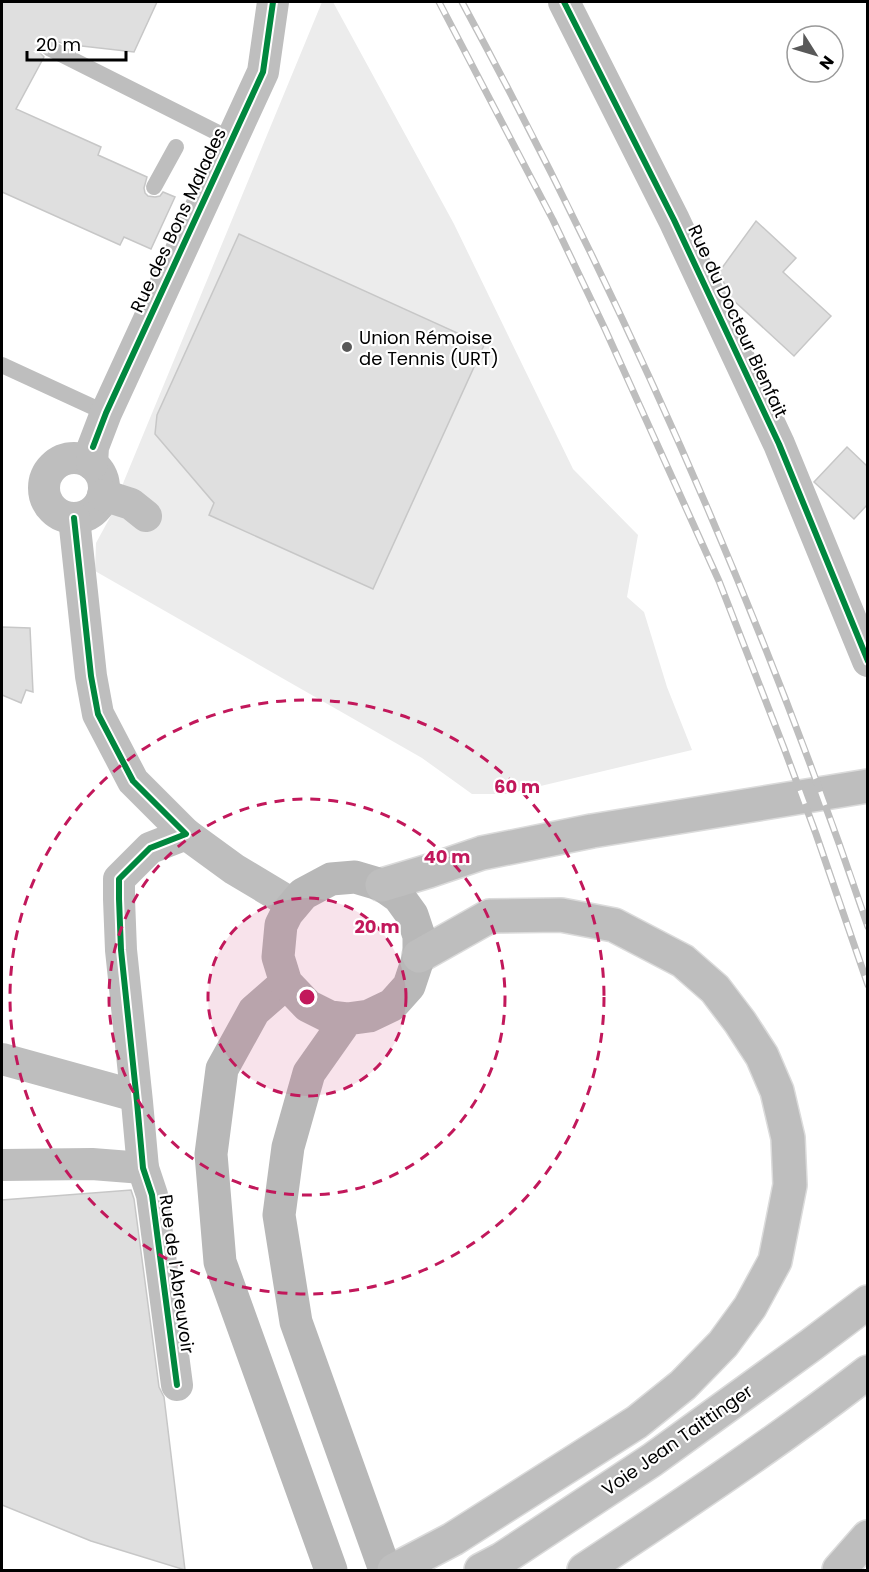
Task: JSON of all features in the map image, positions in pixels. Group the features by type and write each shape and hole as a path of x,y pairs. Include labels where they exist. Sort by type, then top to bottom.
{"highway":[{"path":"382,885 482,853 592,831 867,786"},
{"path":"394,1570 453,1539 638,1422 683,1385 723,1344 750,1307 775,1261 790,1185 788,1138 777,1091 762,1056 715,989 683,961 614,925 561,915 490,916 419,956"},
{"name":"Voie Jean Taittinger","path":"482,1570 652,1460 811,1346 867,1302"},
{"path":"584,1570 688,1502 867,1372"},
{"path":"839,1570 867,1537"}],"main road":[{"path":"355,877 382,885 399,897 412,915 419,936 419,956 409,986 392,1005 369,1016 347,1019 330,1017 308,1006 286,983 278,957 281,925 287,913 303,894 331,879 355,877"},
{"path":"286,983 254,1011 222,1069 211,1154 220,1262 331,1570"},
{"path":"347,1019 309,1073 288,1147 279,1215 296,1322 385,1570"}],"street":[{"name":"Rue des Bons Malades","path":"92,455 106,413 263,72 273,2"},
{"name":"Rue du Docteur Bienfait","path":"564,2 674,220 779,444 867,661"},
{"path":"92,455 103,479 103,495 97,507 90,514 81,518 62,516 47,502 44,483 54,465 63,460 83,459 92,455"},
{"path":"103,495 130,504 146,516"},
{"path":"75,518 91,676 98,714 133,781 186,834 234,869 294,905"},
{"path":"2,1059 136,1096 122,950 119,879 150,848 186,834"},
{"name":"Rue de l'Abreuvoir","path":"136,1096 142,1168 152,1195 177,1385"},
{"path":"2,1165 92,1164 142,1168"}],"lane":[{"path":"49,48 232,140"},
{"path":"154,187 176,147"},
{"path":"2,365 106,413"}],"shaded area":[{"name":"Union Rémoise de Tennis (URT)","path":"322,2 333,2 454,224 573,469 638,535 627,597 644,612 667,687 692,750 507,794 472,794 422,758 95,571 96,543 114,510"}],"building":[{"path":"2,2 157,2 134,52 64,44 49,38 43,40 39,48 44,57 16,109 101,147 98,155 147,177 144,188 148,196 160,196 163,192 175,197 151,249 124,237 120,245 2,192"},
{"path":"756,221 796,258 783,272 831,316 794,356 731,298 719,272"},
{"path":"239,234 484,345 373,589 209,515 214,503 155,434 157,415"},
{"path":"847,447 867,466 867,505 854,519 814,482"},
{"path":"2,627 30,628 33,692 26,690 21,703 2,695"},
{"path":"131,1190 159,1387 164,1397 185,1570 91,1541 2,1505 2,1200"}],"railway":[{"path":"439,2 553,220 719,581 816,834 868,985"},
{"path":"462,2 578,226 684,456 782,689 868,927"}],"cycle path":[{"path":"93,447 106,413 263,72 273,2"},
{"path":"564,2 674,220 779,444 868,661"},
{"path":"74,518 91,676 98,714 133,781 186,834 150,848 119,879 121,950 143,1168 152,1195 177,1385"}],"place":[{"name":"Union Rémoise de Tennis (URT)","path":"347,347"}]}
